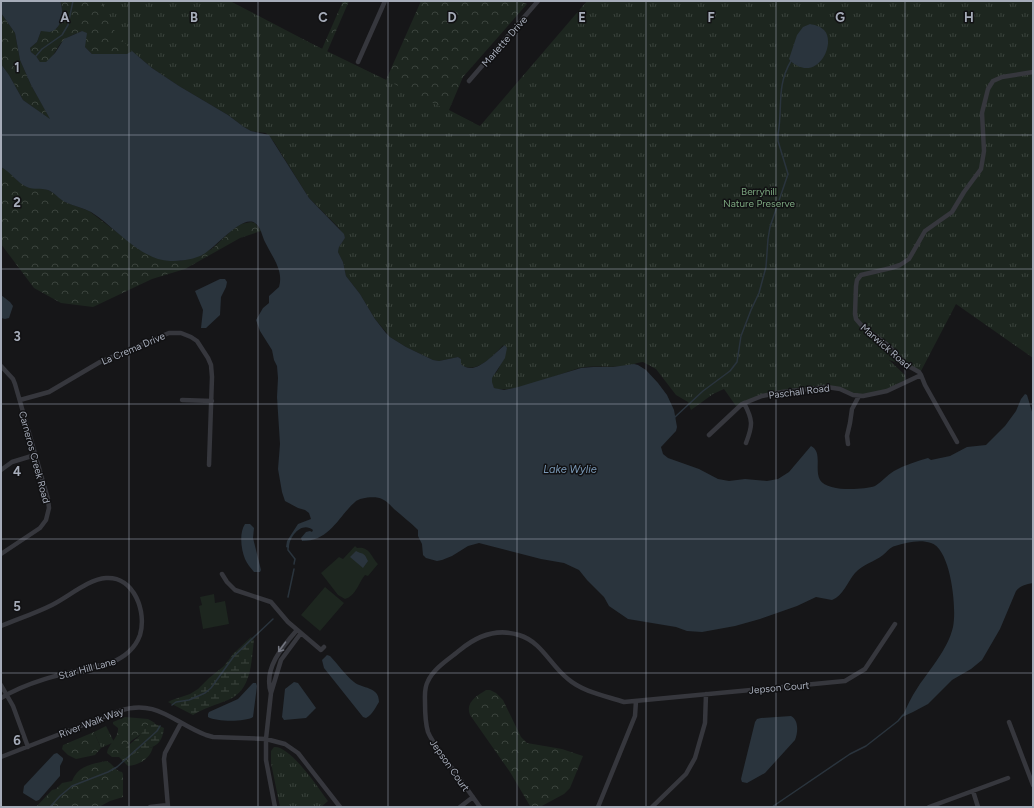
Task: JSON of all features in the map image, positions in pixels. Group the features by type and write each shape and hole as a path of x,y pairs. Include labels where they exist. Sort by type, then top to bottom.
{"street":[{"path":"358,62 385,1"},
{"name":"Marlette Drive","path":"470,81 538,1"},
{"name":"Marwick Road","path":"957,442 925,385 920,372 905,364 889,346 862,326 856,319 855,298 857,280 865,273 888,269 903,263 912,255 924,231 952,212 964,192 981,169 984,151 982,112 988,88 993,81 1002,77 1033,72"},
{"name":"La Crema Drive","path":"20,400 49,392 100,362 158,336 175,332 181,333 191,337 200,345 211,365 212,401 209,465"},
{"name":"Carneros Creek Road","path":"1,366 13,379 48,498 49,508 46,520 40,528 1,554"},
{"name":"Paschall Road","path":"709,435 744,403 770,394 827,387 840,389 859,396 871,395 887,390 921,374"},
{"path":"848,444 847,436 852,409 859,396"},
{"path":"182,400 212,401"},
{"path":"744,403 752,420 746,443"},
{"path":"1,470 12,462 35,455"},
{"path":"222,574 235,590 271,602 284,618 320,650 324,648"},
{"name":"Star Hill Lane","path":"1,626 52,605 95,580 107,578 123,582 130,587 136,596 142,625 140,636 130,652 118,660 27,684 1,698"},
{"name":"Jepson Court","path":"480,807 431,739 426,723 425,692 426,685 431,675 472,641 482,636 494,632 510,633 527,638 538,646 574,684 624,702 844,681 864,669 895,624"},
{"path":"275,807 266,760 266,739 271,693 270,680 273,664 280,651 297,630"},
{"path":"271,693 281,660 301,633"},
{"path":"1,685 13,706 28,747"},
{"path":"652,807 686,774 694,758 705,723 706,694"},
{"path":"604,807 599,806 635,716 636,701"},
{"name":"River Walk Way","path":"1,757 127,708 148,707 162,712 200,733 213,737 266,739 285,744 298,753 340,807"},
{"path":"1009,722 1033,785"},
{"path":"150,807 168,806 164,760 165,753 182,723"},
{"path":"930,807 1008,778"},
{"path":"973,791 978,807"},
{"path":"460,807 473,797"}],"green space":[{"path":"60,1 230,1 322,49 343,1 349,1 327,52 386,80 421,1 520,1 527,4 463,77 449,110 474,123 127,54 92,54 85,47 82,31 64,40 48,61 44,63 40,62 31,52 30,48 37,42 41,31 57,28 62,14"},
{"name":"Berryhill Nature Preserve","path":"103,1 229,1 296,36 480,126 587,1 1033,1 1033,358 956,304 921,371 889,360 905,375 905,380 884,391 856,395 841,388 782,391 736,406 724,389 713,394 691,410 688,402 676,395 656,369 643,362 627,366 580,368 512,389 494,388 492,384 492,376 500,366 503,345 490,359 472,368 461,364 461,359 458,357 439,361 433,360 406,347 390,337 375,319 360,294 346,276 343,262 338,252 339,247 345,238 339,228 309,198 274,142 266,133 251,131 152,68 132,51 116,33 103,11"},
{"path":"1,13 15,33 20,60 31,85 51,120 23,100 1,64"},
{"path":"1,167 8,171 19,182 48,190 65,202 89,211 147,254 180,261 212,249 232,230 241,224 251,222 255,223 261,231 240,238 185,269 152,279 93,307 61,303 34,288 1,244"},
{"path":"355,546 357,548 368,550 378,564 368,576 365,575 352,595 345,599 338,595 321,573 339,557 343,559"},
{"path":"325,587 344,603 320,631 301,615"},
{"path":"214,594 215,603 225,601 229,624 203,629 199,606 202,605 200,597"},
{"path":"251,637 254,640 249,675 242,690 236,695 193,715 168,702 190,694 198,689 224,666 233,654"},
{"path":"486,690 496,693 503,700 521,737 527,743 562,749 583,756 570,788 564,794 540,807 530,806 510,772 470,715 470,703"},
{"path":"125,717 148,719 155,723 146,726 143,733 131,741 122,755 127,757 134,752 153,747 152,751 144,761 128,766 119,757 112,757 107,753 118,732 118,728 113,724 113,722"},
{"path":"153,723 164,728 159,742 151,748 140,751 128,758 122,755 125,748 142,733 146,726"},
{"path":"106,726 114,742 101,748 94,732"},
{"path":"94,732 101,748 95,755 76,759 68,755 62,749 63,745"},
{"path":"274,747 281,748 296,760 328,801 321,807 280,807 271,763 271,751"},
{"path":"106,761 123,774 123,797 110,801 99,807 36,807 52,790 56,789 62,783 72,781 81,769 86,766"}],"water":[{"name":"Lake Wylie","path":"1,1 60,1 62,14 58,27 50,32 41,31 37,42 30,48 31,52 40,62 46,62 55,53 64,39 82,31 87,33 85,47 92,54 127,54 132,51 152,68 228,115 244,127 251,131 269,135 309,198 344,234 345,238 339,247 338,252 343,262 346,276 360,294 375,319 390,337 406,347 433,360 439,361 458,357 461,359 461,364 472,368 484,362 505,345 507,348 505,358 492,378 494,388 504,390 581,368 613,367 634,364 638,365 646,370 658,383 667,395 674,410 677,427 676,431 661,447 663,454 668,458 699,469 718,479 729,481 745,479 767,481 778,479 789,472 811,446 817,452 818,476 824,484 830,487 846,489 875,486 889,474 911,463 928,458 931,460 950,456 967,447 986,445 1005,426 1016,411 1021,399 1025,394 1027,395 1033,415 1033,583 1023,586 1016,591 1000,629 982,660 971,669 952,680 928,704 902,717 911,698 943,651 951,635 953,627 953,594 948,567 938,548 931,543 922,541 892,547 880,557 858,570 852,576 842,592 832,600 816,597 797,606 760,619 735,626 702,632 687,631 676,627 628,619 609,606 604,597 579,570 564,563 541,559 479,543 468,546 452,556 442,560 437,561 426,558 423,555 418,530 387,502 380,498 357,500 327,533 320,537 302,541 301,538 306,532 312,532 313,530 305,527 297,531 291,539 289,548 286,547 287,541 298,524 311,519 309,513 305,510 285,501 282,492 278,469 280,444 277,366 272,350 260,331 256,320 263,308 269,303 269,296 279,287 280,275 279,269 260,229 255,223 249,222 242,224 235,228 206,253 200,256 178,261 159,259 138,249 91,212 65,202 48,190 27,187 1,167 1,64 23,100 50,119 31,85 20,60 15,33 1,13"},
{"path":"810,24 824,30 828,42 824,57 819,63 812,67 805,68 796,65 789,59 797,35 803,27"},
{"path":"220,279 225,279 227,282 221,297 220,315 206,328 201,328 203,310 195,291"},
{"path":"1,295 13,306 9,318 1,318"},
{"path":"245,524 250,524 254,528 253,538 261,570 260,572 254,572 247,563 244,555 241,536"},
{"path":"356,551 365,555 368,561 363,568 350,557"},
{"path":"327,655 330,656 354,682 373,690 376,693 379,702 372,713 366,718 363,717 324,668 322,660"},
{"path":"294,682 298,683 316,708 306,718 284,720 282,717 285,689"},
{"path":"253,683 256,683 257,686 253,717 244,720 231,721 212,719 208,717 209,712 238,699"},
{"path":"791,716 797,724 797,734 795,740 765,773 747,783 742,782 741,779 757,719"},
{"path":"57,753 63,758 60,766 60,776 39,800 36,801 23,793 24,786 54,754"}],"waterway":[{"path":"36,56 42,49 62,35 68,25 73,1"},
{"path":"675,417 703,391 730,371 737,362 741,336 759,293 766,267 770,227 788,174 778,141 778,134 783,79 791,61"},
{"path":"288,548 295,559 294,564"},
{"path":"288,597 294,569"},
{"path":"172,705 176,702 189,700 205,693 211,688 234,656 273,619"},
{"path":"772,807 850,754 866,746 898,721 903,715"},
{"path":"50,807 72,786 117,767 157,731 160,726"}]}
